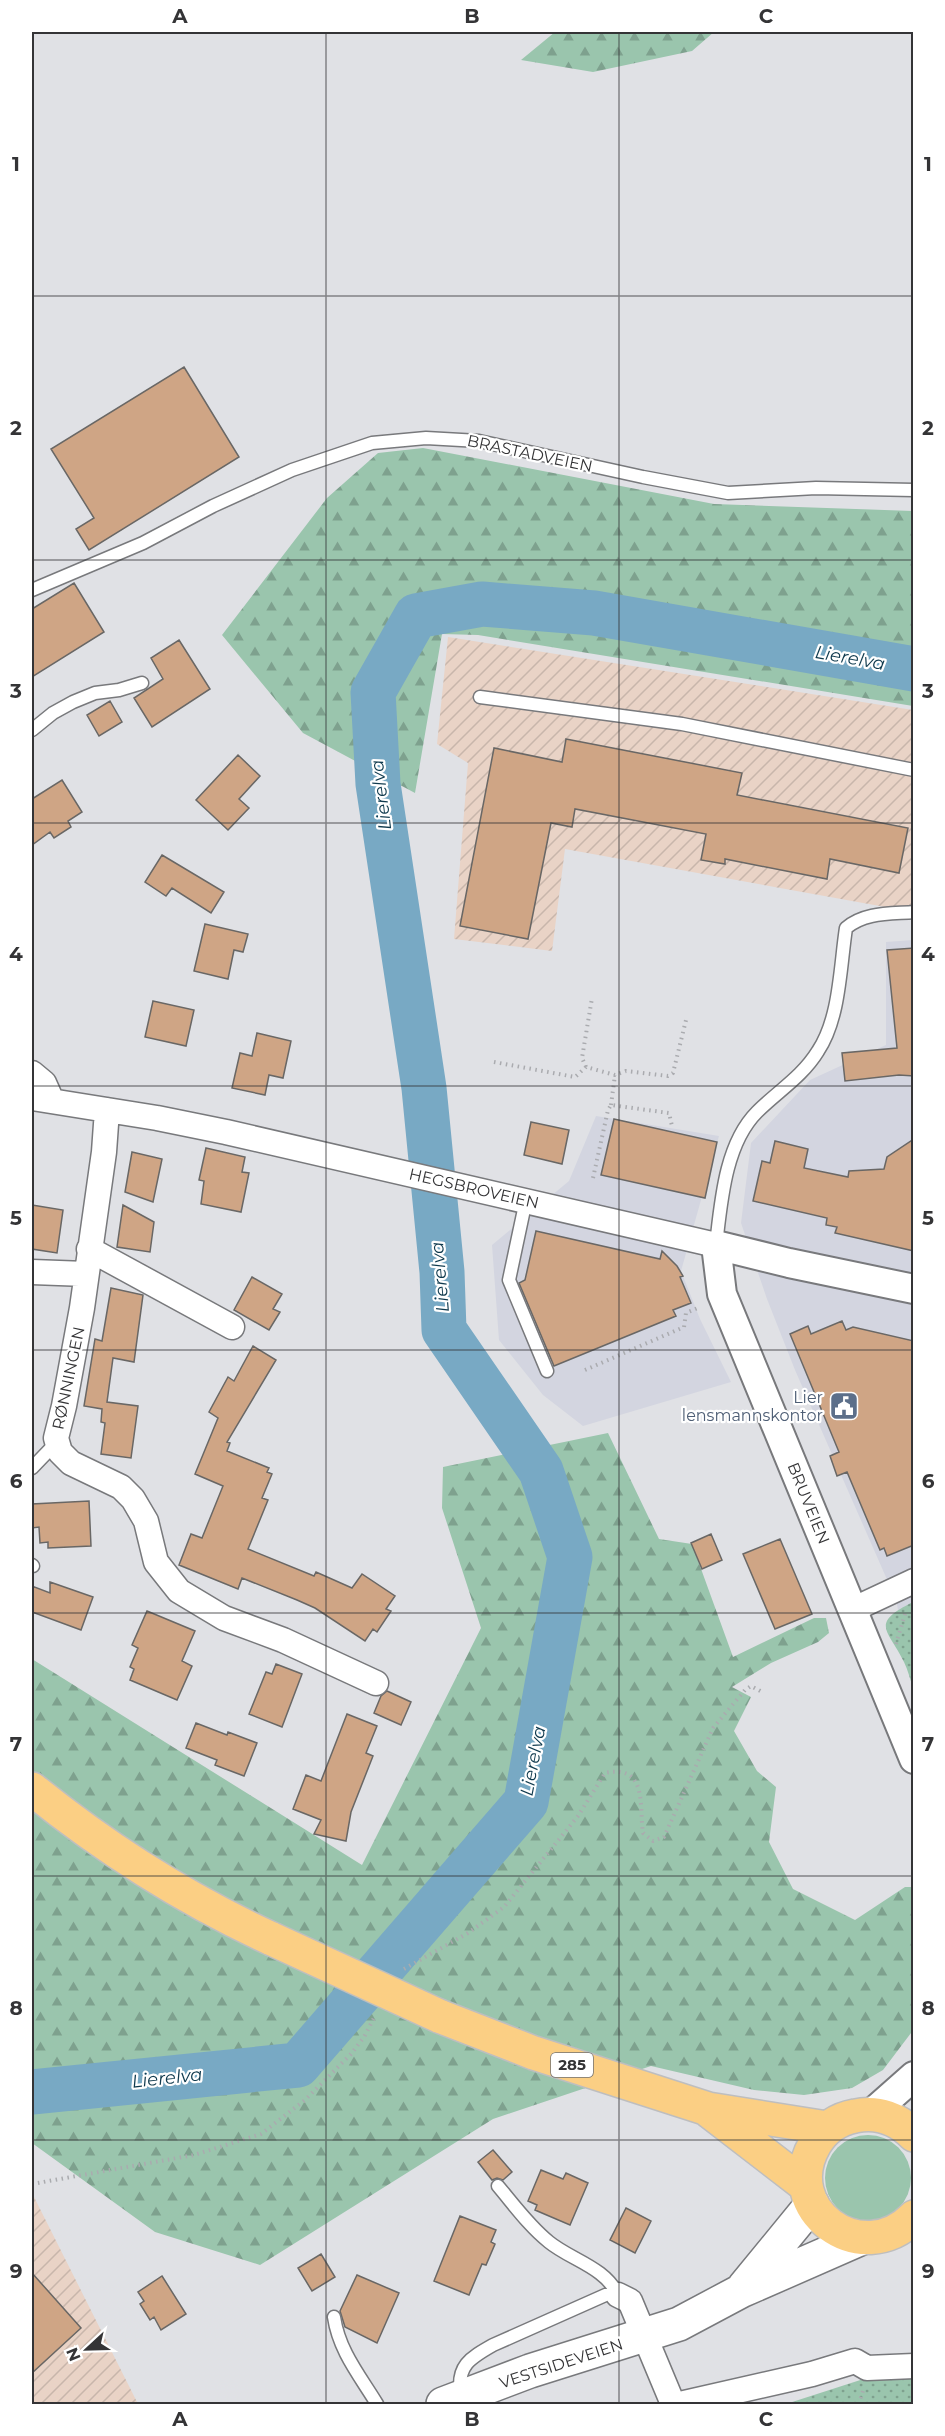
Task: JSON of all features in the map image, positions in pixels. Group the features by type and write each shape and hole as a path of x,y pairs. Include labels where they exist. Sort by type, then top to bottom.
{"main road":[{"name":"285","path":"32,1789 137,1866 178,1891 272,1939 439,2016 534,2053 708,2109 827,2128"},
{"name":"285","path":"708,2109 808,2195 821,2217 832,2228 862,2238 878,2237 893,2233 913,2218"},
{"path":"808,2195 806,2169 809,2154 827,2128 848,2117 871,2114 887,2117 901,2124 914,2135"},
{"name":"VESTSIDEVEIEN","path":"741,2291 808,2195"},
{"name":"VESTSIDEVEIEN","path":"453,2400 530,2371 679,2324 741,2291 862,2238"}],"street":[{"path":"32,1073 44,1083 42,1099"},
{"name":"HEGSBROVEIEN","path":"42,1099 226,1132 520,1198 789,1263 914,1289"},
{"name":"RØNNINGEN","path":"106,1110 104,1152 86,1274 66,1395 56,1438 60,1452 71,1463 121,1487 133,1498 146,1521 156,1563 179,1591 224,1618 283,1640 376,1683"},
{"name":"BRUVEIEN","path":"716,1245 722,1294 914,1759"},
{"path":"89,1248 232,1327"},
{"path":"32,1272 86,1274"},
{"path":"852,1610 914,1581"},
{"path":"871,2114 914,2076"},
{"name":"VESTSIDEVEIEN","path":"618,2295 630,2301 645,2336"},
{"path":"645,2336 673,2404"},
{"path":"680,2404 813,2374 855,2361 867,2368 914,2366"}],"lane":[{"name":"BRASTADVEIEN","path":"32,590 143,543 292,470 372,443 426,438 479,441 643,477 728,492 827,488 914,490"},
{"path":"32,730 53,713 73,702 95,693 119,690 142,682"},
{"path":"480,697 682,724 914,770"},
{"path":"716,1245 728,1173 744,1129 758,1111 804,1070 819,1051 834,1019 846,928 855,920 866,916 914,912"},
{"path":"520,1198 509,1280 547,1371"},
{"path":"32,1468 57,1442"},
{"path":"498,2186 549,2242 603,2274 613,2284 618,2295"},
{"path":"453,2400 463,2368 475,2355 610,2293 618,2295"},
{"path":"334,2317 336,2333 342,2347 377,2404"}],"path":[{"path":"586,1067 582,1058 592,998"},
{"path":"586,1067 615,1075 626,1071 669,1076 674,1073 687,1016"},
{"path":"494,1062 575,1077 586,1067"},
{"path":"593,1178 611,1105 615,1075"},
{"path":"611,1105 669,1113 672,1126"},
{"path":"585,1370 684,1327 686,1313 703,1306"},
{"path":"893,1655 908,1606"},
{"path":"401,1973 407,1966 468,1933 504,1907 578,1816 605,1773 618,1770 631,1776 642,1792 643,1833 653,1841 664,1837 713,1728 745,1690 751,1686 762,1692"},
{"path":"32,2184 194,2155 261,2134 305,2100 351,2054 364,2037 380,2008"}],"shaded area":[{"path":"448,637 913,710 913,912 565,849 552,951 454,939 468,763 437,744"},
{"path":"913,940 913,1681 896,1600 795,1370 767,1299 741,1223 751,1143 810,1080 886,1045 886,942"},
{"path":"596,1116 719,1136 681,1271 700,1319 731,1382 583,1426 543,1395 499,1340 492,1245 569,1181"},
{"path":"32,2193 138,2404 32,2404"}],"green space":[{"path":"555,32 714,32 692,51 593,72 521,60"},
{"path":"423,448 714,504 913,511 913,706 478,635 442,634 415,793 303,733 222,635 327,498 378,453"},
{"path":"608,1433 659,1539 692,1544 733,1657 814,1618 826,1618 829,1633 818,1642 771,1663 732,1687 751,1697 734,1731 757,1771 776,1787 769,1842 793,1889 855,1920 905,1887 913,1887 913,2027 911,2033 883,2070 852,2088 804,2095 754,2090 651,2066 493,2119 260,2265 155,2232 32,2143 32,1659 362,1865 481,1628 442,1508 443,1467"},
{"path":"913,1602 913,1688 905,1665 886,1628 891,1616"},
{"path":"868,2135 884,2139 898,2148 907,2162 911,2178 907,2194 898,2208 884,2217 868,2221 852,2217 838,2208 829,2194 825,2178 829,2162 838,2148 852,2139"},
{"path":"913,2363 913,2404 786,2404"}],"building":[{"path":"184,367 239,457 89,550 76,529 94,518 51,449"},
{"path":"74,583 104,632 32,677 32,609"},
{"path":"179,640 210,689 152,727 134,698 163,679 151,658"},
{"path":"110,701 122,722 99,736 87,715"},
{"path":"566,739 742,773 737,795 908,828 899,873 830,859 827,879 725,859 725,864 701,860 706,834 575,809 572,827 551,823 528,939 460,926 494,748 562,762"},
{"path":"238,755 260,776 239,799 249,808 228,830 196,800"},
{"path":"62,780 82,812 68,821 71,827 54,838 50,832 32,845 32,799"},
{"path":"162,855 224,892 211,913 172,888 166,896 145,882"},
{"path":"205,924 248,934 243,952 234,950 228,979 194,971"},
{"path":"914,948 914,1076 899,1075 845,1081 842,1053 897,1048 887,950"},
{"path":"153,1001 194,1010 186,1046 145,1037"},
{"path":"257,1033 291,1041 283,1078 269,1075 265,1095 232,1088 240,1053 252,1056"},
{"path":"614,1119 717,1142 705,1198 601,1175"},
{"path":"531,1122 569,1130 562,1164 524,1155"},
{"path":"914,1139 914,1251 835,1233 837,1227 826,1225 827,1218 753,1201 762,1161 770,1163 775,1141 808,1149 804,1168 848,1177 849,1171 884,1169 887,1157"},
{"path":"206,1148 245,1157 242,1172 249,1173 241,1212 201,1204 204,1181 199,1180"},
{"path":"132,1152 162,1159 153,1202 125,1192"},
{"path":"32,1205 63,1210 57,1253 32,1249"},
{"path":"123,1205 154,1222 150,1252 117,1247"},
{"path":"536,1231 660,1259 662,1251 677,1266 683,1276 680,1277 691,1303 673,1310 676,1316 554,1366 519,1283 525,1280"},
{"path":"252,1277 282,1294 273,1309 280,1312 269,1330 234,1310"},
{"path":"111,1288 143,1295 134,1362 113,1358 107,1402 138,1406 131,1458 101,1454 105,1423 101,1422 102,1409 84,1406 95,1339 102,1341"},
{"path":"842,1321 846,1330 853,1327 914,1341 914,1545 887,1556 884,1548 880,1550 847,1472 837,1476 830,1456 839,1452 790,1334 808,1326 811,1334"},
{"path":"253,1346 276,1360 227,1442 230,1443 227,1451 269,1468 267,1472 272,1474 262,1498 268,1500 248,1549 314,1576 316,1572 352,1588 362,1574 395,1596 386,1609 391,1611 377,1632 373,1629 365,1641 315,1608 297,1600 242,1578 238,1589 179,1565 191,1534 202,1538 223,1486 195,1474 218,1418 209,1412 228,1377 234,1381"},
{"path":"89,1501 91,1546 48,1548 48,1542 40,1543 39,1527 32,1528 32,1504"},
{"path":"711,1534 722,1560 702,1569 691,1543"},
{"path":"780,1539 812,1614 775,1629 743,1554"},
{"path":"50,1582 93,1597 81,1630 32,1612 32,1586 50,1593"},
{"path":"147,1611 195,1631 182,1661 192,1666 177,1700 130,1680 134,1669 130,1667 138,1648 132,1645"},
{"path":"276,1664 302,1674 282,1727 249,1714 266,1672 272,1674"},
{"path":"387,1691 411,1702 401,1725 374,1713 381,1696"},
{"path":"347,1714 377,1726 366,1753 373,1756 351,1812 346,1841 314,1834 321,1820 293,1809 306,1775 321,1781"},
{"path":"196,1723 257,1743 244,1776 215,1765 217,1760 186,1748"},
{"path":"493,2150 512,2172 503,2180 497,2178 492,2180 478,2162"},
{"path":"541,2170 563,2179 566,2173 588,2183 570,2225 535,2210 537,2205 528,2201"},
{"path":"626,2208 651,2221 635,2253 610,2240"},
{"path":"460,2216 496,2230 491,2242 495,2244 486,2265 482,2264 469,2295 434,2281"},
{"path":"321,2254 335,2277 312,2291 298,2268"},
{"path":"32,2273 81,2328 32,2373"},
{"path":"357,2275 399,2293 377,2343 345,2327 340,2311"},
{"path":"162,2276 186,2314 161,2330 154,2317 150,2320 140,2304 144,2301 138,2292"}],"waterway":[{"name":"Lierelva","path":"32,2092 298,2065 526,1802 570,1557 541,1471 444,1330 442,1272 424,1088 378,784 373,692 416,616 482,604 594,613 914,669"}],"place":[{"name":"Lier lensmannskontor","path":"844,1406"}]}
